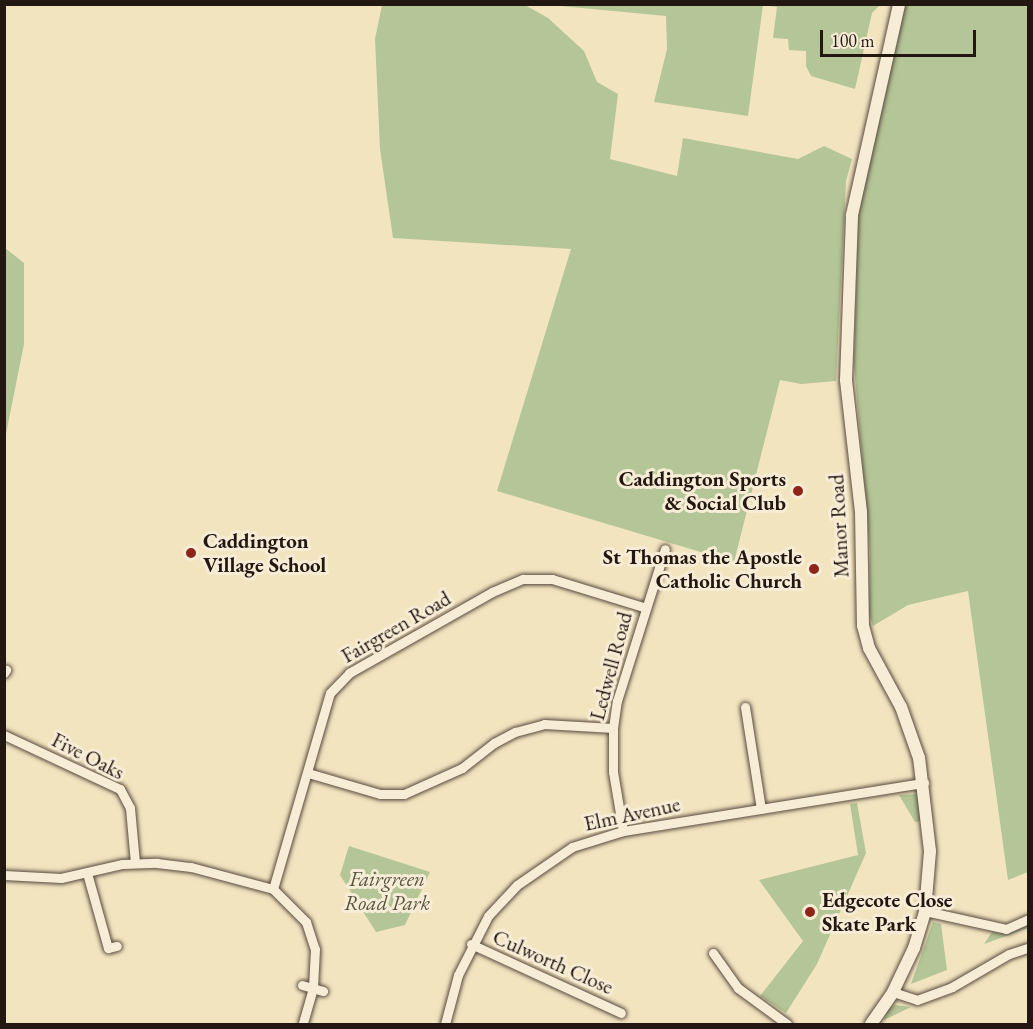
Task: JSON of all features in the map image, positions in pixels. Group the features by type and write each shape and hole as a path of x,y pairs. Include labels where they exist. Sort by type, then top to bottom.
{"street":[{"name":"Manor Road","path":"871,1024 893,992 914,948 925,911 930,851 924,783 910,730 869,648 863,626 861,512 846,380 852,215 898,4"},
{"name":"Ledwell Road","path":"623,831 613,772 613,728 617,701 665,549"},
{"name":"Fairgreen Road","path":"273,890 330,693 349,674 492,592 523,579 552,579 646,608"},
{"path":"745,707 761,809"},
{"path":"308,773 380,794 404,794 462,768 494,743 515,732 544,724 613,728"},
{"name":"Five Oaks","path":"4,735 120,789 130,808 135,863"},
{"name":"Elm Avenue","path":"441,1024 471,944 501,900 535,870 572,847 623,831 924,783"},
{"path":"4,874 34,879 87,873 135,863 191,867 273,890 306,922 315,949 318,990 303,1024"},
{"path":"87,873 108,948"},
{"path":"925,911 1006,929 1029,919"},
{"name":"Culworth Close","path":"471,944 621,1013"},
{"path":"893,992 917,1000 952,987 1009,954 1029,948"},
{"path":"713,953 738,988 787,1024"},
{"path":"302,985 318,990"}],"green space":[{"path":"880,4 872,13 855,89 811,76 806,66 806,51 789,50 788,39 773,38 777,7 763,5 748,116 654,102 667,49 666,16 550,5"},
{"path":"382,5 525,5 548,18 584,51 597,82 618,94 610,159 677,176 683,138 798,159 824,146 852,159 846,181 836,381 801,384 780,380 734,562 497,491 571,249 393,238 380,149 375,39"},
{"path":"904,5 1028,5 1028,872 1008,880 968,591 908,605 873,626 869,614 870,552 854,364 858,222 867,163"},
{"path":"5,248 24,263 24,344 5,439"},
{"path":"917,794 923,821 915,822 899,795"},
{"path":"857,803 866,853 817,964 786,1013 760,996 803,941 759,880 858,855 850,804"},
{"name":"Fairgreen Road Park","path":"349,846 430,872 405,925 376,932 340,875"},
{"path":"933,922 941,924 947,970 911,984"},
{"path":"1028,923 1028,928 984,944 992,932 1009,934"},
{"path":"895,1005 911,1007 884,1020 888,1010"}],"place":[{"name":"Caddington Sports & Social Club","path":"798,491"},
{"name":"Caddington Village School","path":"191,553"},
{"name":"St Thomas the Apostle Catholic Church","path":"814,569"},
{"name":"Edgecote Close Skate Park","path":"810,912"}]}
